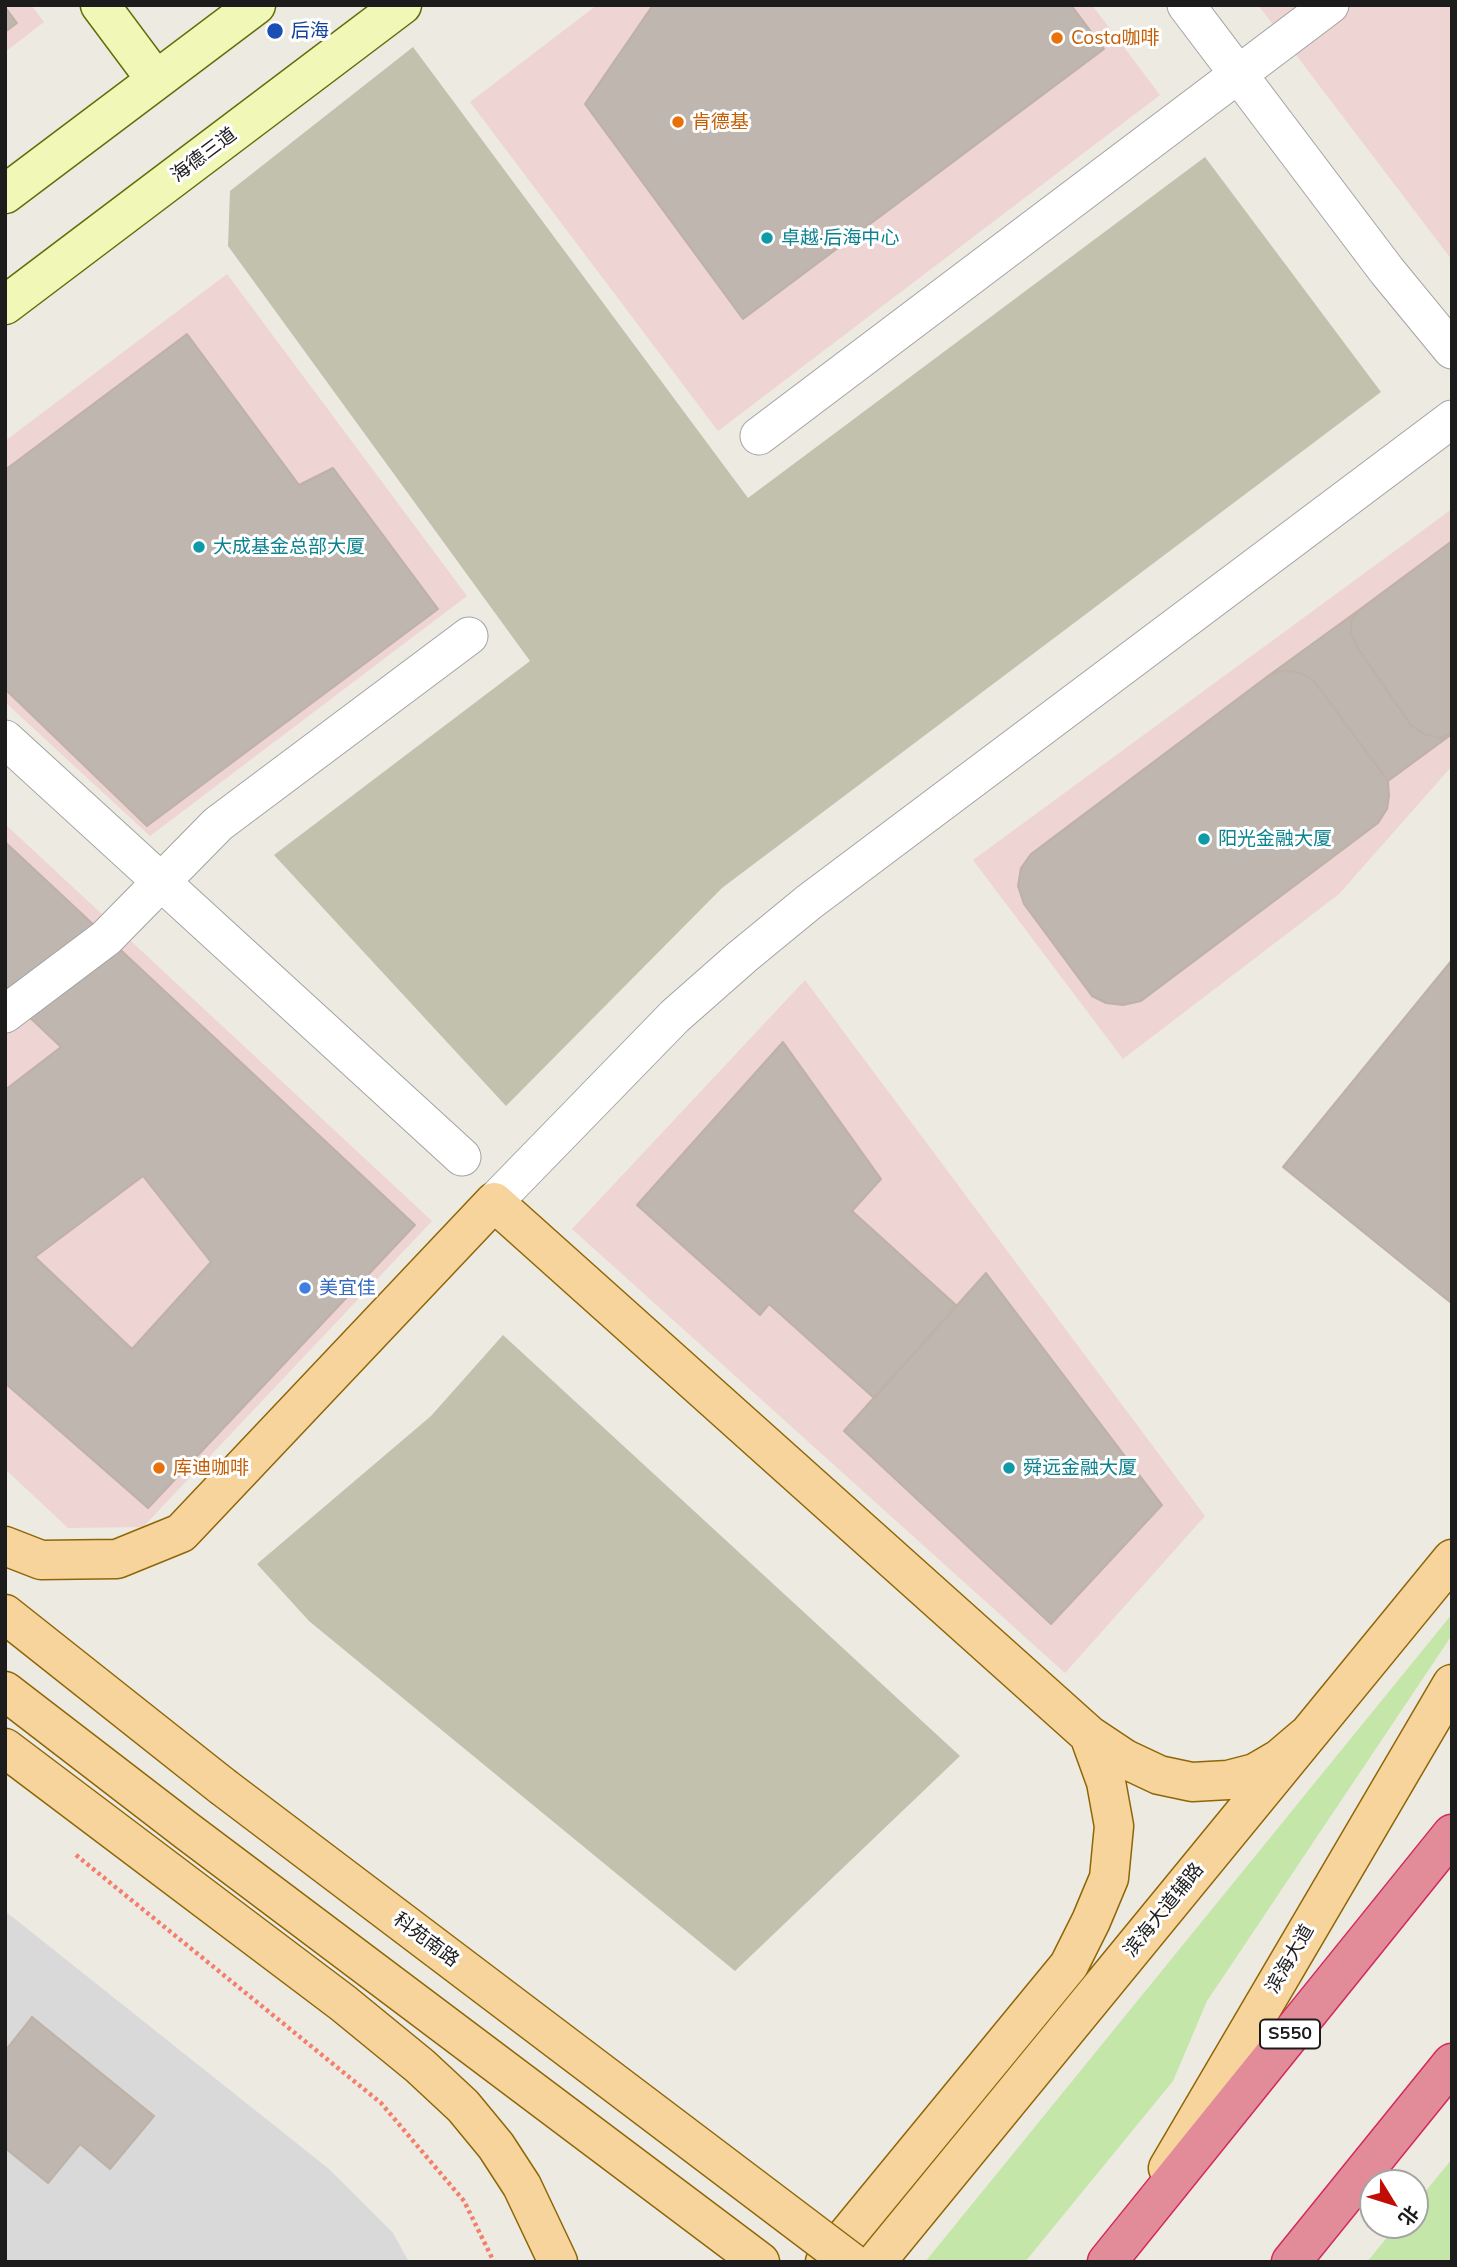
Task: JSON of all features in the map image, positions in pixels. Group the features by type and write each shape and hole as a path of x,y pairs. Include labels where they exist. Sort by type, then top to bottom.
{"highway":[{"name":"滨海大道","path":"1118,2248 1452,1834"},
{"path":"1291,2262 1452,2063"}],"main road":[{"path":"100,5 156,80"},
{"path":"5,194 256,5"},
{"name":"海德三道","path":"5,306 402,5"},
{"path":"5,1546 41,1560 117,1559 181,1533 494,1202 1089,1735 1125,1759 1159,1775 1192,1782 1228,1780 1255,1773 1279,1759 1306,1736"},
{"name":"滨海大道辅路","path":"876,2262 1452,1559"},
{"name":"科苑南路","path":"5,1614 222,1786 851,2262"},
{"name":"滨海大道","path":"1118,2248 1452,1684"},
{"path":"5,1690 187,1831 760,2262"},
{"path":"825,2262 1069,1965 1086,1932 1109,1878 1114,1826 1106,1782 1089,1735"},
{"path":"5,1748 343,2003 420,2066 463,2106 496,2146 522,2186 556,2254"}],"street":[{"path":"1186,5 1387,271 1432,329 1452,350"},
{"path":"759,436 1330,5"},
{"path":"494,1202 675,1016 771,933 1452,419"},
{"path":"5,1014 106,938 218,824 469,636"},
{"path":"5,739 462,1157"}],"path":[{"path":"68,1849 381,2104 464,2201 494,2262"}],"shaded area":[{"path":"5,5 31,5 44,22 5,52"},
{"path":"597,5 1092,5 1160,95 718,431 470,102"},
{"path":"1258,5 1452,5 1452,260"},
{"path":"413,47 748,498 1205,157 1381,392 722,888 506,1106 274,855 530,661 228,246 230,191"},
{"name":"大成基金总部大厦","path":"227,274 467,596 150,836 5,702 5,441"},
{"path":"1452,509 1452,766 1339,894 1123,1059 973,860"},
{"path":"5,824 432,1221 143,1527 68,1528 5,1469"},
{"path":"805,980 1205,1516 1065,1673 572,1229"},
{"path":"503,1335 960,1756 735,1971 309,1621 257,1564 431,1416"},
{"path":"5,1911 329,2169 393,2233 409,2262 5,2262"}],"green space":[{"path":"1452,1614 1452,1635 1207,2001 1173,2081 1025,2262 925,2262"},
{"path":"1452,2159 1452,2262 1367,2262 1386,2239 1429,2239 1429,2187"}],"building":[{"name":"卓越·后海中心","path":"653,5 1071,5 1104,49 743,319 585,104"},
{"path":"5,7 17,23 5,32"},
{"name":"大成基金总部大厦","path":"187,334 299,485 333,468 438,609 147,826 5,689 5,470"},
{"path":"1452,541 1452,734 1440,738 1424,734 1411,725 1357,647 1351,634 1351,621 1359,610"},
{"path":"1359,610 1351,621 1351,634 1357,647 1411,725 1424,734 1440,738 1452,734 1388,781 1314,681 1301,673 1285,670 1268,676"},
{"name":"阳光金融大厦","path":"1285,670 1301,673 1314,681 1388,781 1387,809 1378,823 1141,1001 1123,1005 1106,1003 1092,996 1024,904 1018,886 1021,868 1031,854 1268,676"},
{"path":"5,842 415,1225 148,1508 5,1383 5,1090 61,1047 5,994","holes":["143,1176 211,1262 132,1349 35,1257"]},
{"path":"1452,960 1452,1300 1450,1302 1283,1167"},
{"path":"783,1042 881,1179 852,1211 957,1306 874,1398 769,1304 760,1315 637,1205"},
{"name":"舜远金融大厦","path":"986,1273 1162,1505 1051,1624 844,1431"},
{"path":"32,2017 154,2116 110,2169 80,2144 48,2183 5,2148 5,2051"}],"place":[{"name":"后海","path":"275,31"},
{"name":"Costa咖啡","path":"1057,38"},
{"name":"肯德基","path":"678,122"},
{"name":"卓越·后海中心","path":"767,238"},
{"name":"大成基金总部大厦","path":"199,547"},
{"name":"阳光金融大厦","path":"1204,839"},
{"name":"美宜佳","path":"305,1288"},
{"name":"库迪咖啡","path":"159,1468"},
{"name":"舜远金融大厦","path":"1009,1468"}]}
